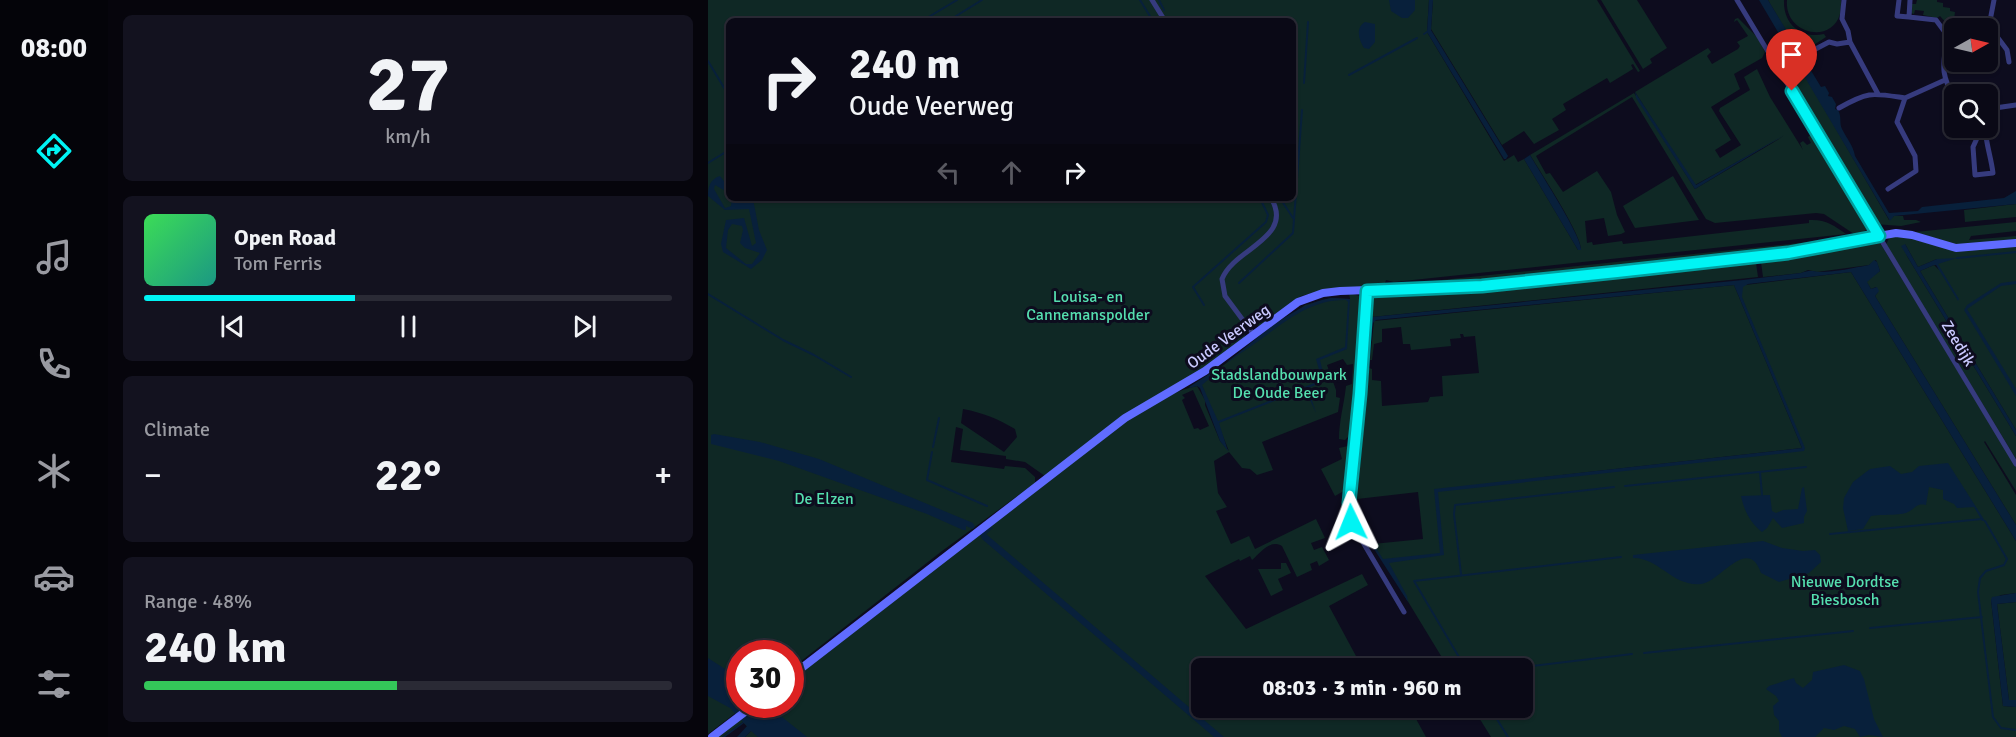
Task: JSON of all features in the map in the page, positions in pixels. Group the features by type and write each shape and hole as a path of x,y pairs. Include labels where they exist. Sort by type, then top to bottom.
{"street":[{"path":"1152,0 1163,18"},
{"name":"Zeedijk","path":"1737,0 2016,464"},
{"path":"1844,0 1842,19 1850,42 1878,94"},
{"path":"1909,16 1910,0 1901,0 1898,16 1936,20 1944,30"},
{"path":"1991,18 1994,0"},
{"path":"1998,38 2007,50 2009,62"},
{"path":"1808,54 1829,42 1837,44 1850,42"},
{"path":"1944,61 1943,70 1947,84"},
{"path":"1839,108 1863,94 1905,98 1945,80"},
{"path":"1888,189 1916,171 1915,156 1897,122 1905,98"},
{"path":"1998,108 2016,105"},
{"path":"1977,138 1973,147 1975,175 1993,173 1986,138"},
{"path":"1254,335 1225,296 1222,279 1228,269 1274,227 1278,212 1272,201"},
{"name":"Oude Veerweg","path":"804,666 1125,418 1205,371 1289,308 1307,298 1329,292 1482,286 1617,272 1788,253 1896,233 1960,248 2016,243"},
{"path":"1367,291 1349,513 1351,522 1404,612"},
{"path":"712,737 736,718"}],"green space":[{"path":"708,0 1429,0 1427,32 1504,161 1514,155 1518,162 1524,159 1578,250 1581,250 1580,243 1575,232 1530,155 1634,93 1695,189 1784,136 1695,185 1635,92 1708,48 1711,52 1707,56 1712,64 1738,49 1740,46 1737,42 1748,36 1737,20 1734,22 1738,18 1758,38 1765,52 1762,58 1734,74 1740,89 1711,107 1731,140 1715,150 1720,158 1741,145 1719,111 1720,108 1750,90 1744,77 1757,69 1770,97 1803,150 1800,143 1803,141 1807,145 1811,143 1808,137 1814,132 1870,227 1854,234 1824,214 1816,213 1715,223 1706,219 1632,97 1536,156 1546,174 1550,173 1563,192 1597,171 1611,192 1617,215 1625,232 1608,236 1604,218 1585,221 1587,243 1592,242 1593,245 1622,241 1623,244 1809,223 1809,220 1829,223 1846,234 1394,282 1386,280 1385,283 1393,285 1849,238 1783,250 1479,283 1329,289 1301,296 1265,323 1253,326 1246,331 1244,339 1199,372 1122,416 1045,476 1025,462 1006,459 1006,456 960,450 963,429 956,427 951,462 1004,469 1005,466 1025,468 1035,477 1035,483 942,551 804,659 804,640 726,640 726,718 729,718 708,734","holes":["963,409 1003,422 1015,429 1017,437 1004,452 961,423"]},
{"path":"1433,0 1597,0 1640,71 1638,72 1633,64 1631,65 1633,69 1610,83 1607,78 1563,104 1566,110 1552,119 1559,130 1534,144 1524,131 1502,145 1431,29"},
{"path":"1601,0 1637,0 1667,48 1650,59 1652,63 1643,69"},
{"path":"1768,0 1784,0 1784,9 1790,23 1801,32 1824,34 1826,37 1800,54"},
{"path":"1787,0 1841,0 1840,14 1835,24 1828,30 1809,31 1800,28 1793,21 1788,12"},
{"path":"1917,0 1937,0 1943,3 1943,7 1955,12 1954,18 1944,18 1944,21 1940,16 1937,18 1923,15 1924,11 1915,10 1914,14 1911,13 1912,4 1916,4"},
{"path":"1797,62 1889,220 1894,216 1903,216 1904,220 1921,222 1901,226 1874,224 1796,93 1788,67"},
{"path":"1673,176 1699,220 1635,228 1623,206"},
{"path":"2016,204 2016,217 1965,222 1964,210"},
{"path":"2016,222 2016,231 1971,236 1969,240 2016,236 2016,240 1959,245 1915,232"},
{"path":"1896,236 1956,251 2016,247 2016,430 1920,271 1934,265 1939,270 1937,259 1918,267 1905,244 1907,256 2016,436 2016,459 1886,245 1889,238"},
{"path":"1870,241 1879,242 1882,246 2016,467 2016,491 1984,442 2016,495 2016,525 1875,296 1878,292 1876,287 1871,289 1866,281 1880,271 1876,260 1869,265 1817,272 1808,270 1801,273 1763,277 1761,262 1763,259"},
{"path":"1753,261 1756,263 1758,277 1372,317 1367,360 1364,356 1369,300 1378,294 1533,285"},
{"name":"Nieuwe Dordtse Biesbosch","path":"1851,272 2016,541 2016,593 2001,595 1991,600 2003,706 2016,707 2016,737 1491,737 1479,718 1533,718 1533,658 1442,658 1373,544 1423,539 1418,492 1357,499 1369,368 1372,369 1372,380 1381,381 1382,406 1428,402 1430,397 1443,396 1442,376 1479,373 1475,336 1464,337 1460,334 1461,338 1450,339 1451,346 1411,350 1410,344 1403,344 1401,327 1382,329 1382,342 1374,344 1372,360 1370,360 1374,321 1734,285 1802,448 1544,477 1802,450 1804,448 1737,286"},
{"name":"Stadslandbouwpark De Oude Beer","path":"1349,293 1360,296 1363,304 1354,431 1345,440 1339,439 1346,386 1352,384 1353,364 1347,365 1343,359 1327,365 1336,390 1336,397 1340,398 1338,412 1262,442 1273,470 1257,475 1250,469 1242,468 1229,452 1214,461 1218,493 1227,507 1216,511 1231,544 1249,536 1255,549 1316,519 1325,538 1311,543 1314,550 1322,547 1329,560 1319,566 1317,561 1310,564 1312,570 1297,577 1282,546 1274,544 1266,547 1252,560 1250,556 1240,561 1239,559 1205,576 1246,629 1362,574 1368,585 1329,606 1357,658 1191,658 1191,718 1416,718 1426,737 745,737 751,731 743,722 722,737 717,737 742,718 804,718 804,671 1116,429 1161,400 1197,386 1205,400 1220,441 1229,451 1202,383 1305,305 1331,298 1350,299","holes":["1193,390 1209,426 1200,430 1194,429 1182,400 1185,398 1182,395"]},
{"path":"1348,446 1352,448 1349,488 1335,496 1321,469 1342,459 1339,448"},
{"path":"1281,563 1286,563 1291,573 1278,579 1283,590 1271,596 1258,569 1281,569"},
{"path":"2016,602 2016,700 2009,700 1997,604"}],"water":[{"path":"1389,0 1415,0 1415,10 1408,18 1402,18 1391,11"},
{"path":"1429,0 1433,0 1431,30 1508,156 1506,159 1427,32"},
{"path":"1759,0 1768,0 1821,87 1825,86 1829,93 1828,96 1832,97 1836,104 1835,109 1839,113 1842,129 1855,156 1889,213 2004,198 2016,191 2016,204 1894,216 1890,221"},
{"path":"1365,22 1375,24 1375,42 1369,49 1364,48 1359,34 1360,27"},
{"path":"1635,92 1696,185 1784,135 1695,189 1636,98"},
{"path":"1530,155 1575,232 1581,250 1578,250 1524,159"},
{"path":"720,176 726,184 726,191 715,185 714,189 725,208 731,206 732,201 753,201 759,230 767,250 762,260 751,269 723,252 721,244 726,220 744,218 752,246 756,243 749,209 725,210 708,196 710,184","holes":["732,224 742,226 740,243 745,248 760,253 752,264 746,264 726,248 728,230"]},
{"path":"1905,244 1918,267 1937,259 1957,258 1938,264 1959,299 1958,301 1936,265 1920,271 2016,430 2016,436 1901,246"},
{"path":"1874,260 1880,271 1867,282 1871,289 1877,287 1879,291 1875,296 2016,525 2016,541 1851,272 1748,284 1743,287 1742,297 1805,448 1804,451 1438,492 1444,555 1389,563 1408,602 1356,521 1354,513 1383,559 1440,553 1434,489 1802,448 1734,285 1376,320 1373,323 1369,360 1372,317 1743,280 1808,271 1832,271 1869,265"},
{"path":"2016,281 2016,284 2001,286 1967,309 2016,389 2016,396 1964,310 1967,305 2001,283"},
{"path":"1331,298 1350,299 1347,349 1320,360 1325,381 1308,388 1316,413 1305,389 1219,423 1228,451 1220,441 1200,388 1189,387 1220,367 1222,368 1202,385 1218,421 1322,380 1316,359 1345,347 1348,302 1346,300 1331,301 1303,311 1226,363 1289,315 1316,302"},
{"path":"711,435 760,442 819,459 973,523 975,527 973,529 966,526 966,530 963,530 927,514 779,461 711,444"},
{"path":"1948,463 1985,521 1982,521 1974,507 1957,508 1943,499 1943,490 1929,487 1926,505 1918,505 1905,513 1871,516 1863,529 1848,531 1843,508 1844,498 1853,482 1870,469 1890,466 1901,474 1912,472 1919,466"},
{"path":"1804,487 1807,511 1804,523 1782,528 1773,518 1762,532 1748,516 1741,496 1770,495 1772,511 1776,513 1798,509"},
{"path":"992,527 986,534 1191,709 1191,717 982,539 980,534"},
{"path":"1763,541 1782,548 1815,550 1820,555 1821,562 1809,573 1779,582 1761,573 1755,562 1749,558 1741,559 1708,581 1691,584 1674,577 1650,562 1633,558 1633,555"},
{"path":"2016,593 2016,602 1997,604 2009,700 2016,700 2016,707 2003,706 1991,600 1992,597"},
{"path":"708,658 726,670 726,706 708,696"},
{"path":"1844,665 1860,671 1874,719 1883,737 1869,735 1860,737 1855,729 1844,726 1834,730 1824,728 1815,737 1782,737 1773,706 1779,701 1766,689 1794,678 1796,683 1803,688 1812,680 1813,672"},
{"path":"739,718 783,718 807,737 758,737 751,731 745,737 737,737 747,726 744,723 722,737 743,722"},
{"path":"1192,718 1202,718 1224,737 1214,737"}],"waterway":[{"path":"927,18 957,0"},
{"path":"953,18 982,0"},
{"path":"1140,0 1151,18"},
{"path":"1159,0 1164,10"},
{"path":"1304,83 1308,22"},
{"path":"1349,75 1417,38"},
{"path":"708,61 726,91"},
{"path":"1296,192 1302,110"},
{"path":"708,163 726,152"},
{"path":"1204,305 1193,287 1266,222 1268,215 1261,201"},
{"path":"1282,201 1293,218"},
{"path":"1239,283 1293,233 1295,201"},
{"path":"1957,258 2016,252"},
{"path":"708,294 783,340 851,377"},
{"path":"933,447 939,418"},
{"path":"932,452 927,480 987,506"},
{"path":"1625,486 1806,467"},
{"path":"1760,472 1762,495"},
{"path":"1461,574 1455,505 1614,487"},
{"path":"1830,534 1982,519"},
{"path":"1985,521 2007,559 2004,565 1986,571 1980,578 1978,592 1993,717 2001,728 2016,730"},
{"path":"1460,658 1414,581 1621,557"},
{"path":"1870,628 1982,617"},
{"path":"1644,653 1853,631"},
{"path":"1533,666 1632,654"},
{"path":"1496,718 1508,737"}],"route":[{"path":"1351,522 1349,503 1367,291 1482,286 1617,272 1788,253 1879,236 1792,91"}],"park label":[{"name":"Louisa- en Cannemanspolder","path":"1088,305"},
{"name":"De Elzen","path":"824,498"}]}
